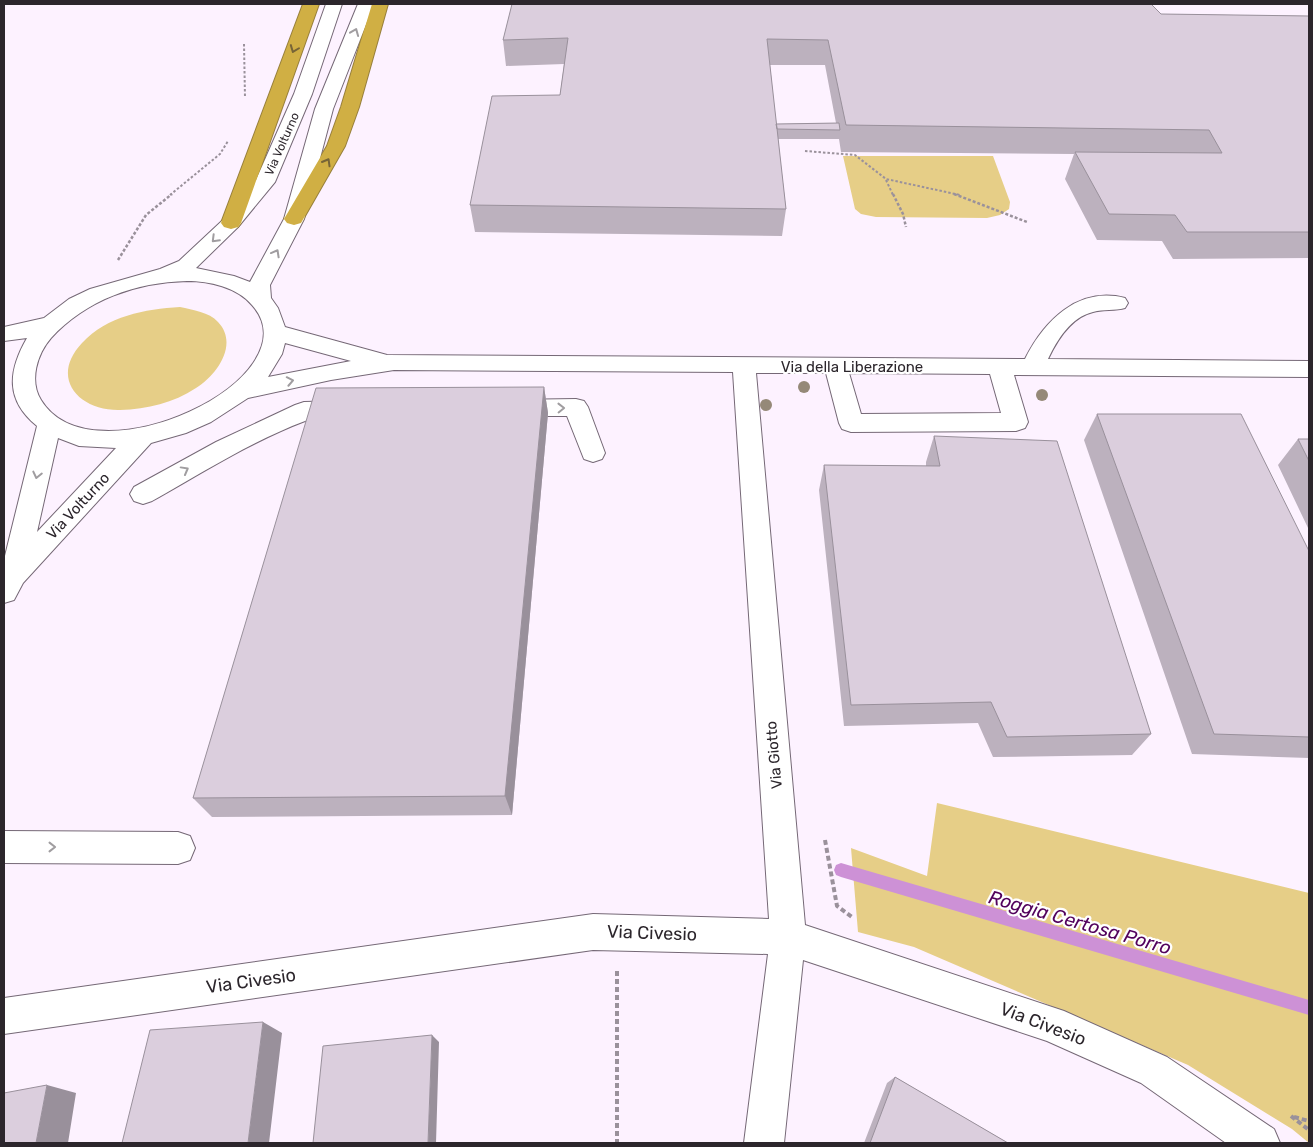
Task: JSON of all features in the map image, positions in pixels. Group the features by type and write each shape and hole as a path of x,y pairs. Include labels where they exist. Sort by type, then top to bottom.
{"highway":[{"path":"231,223 311,4"},
{"path":"294,219 336,146 350,107 380,4"}],"street":[{"name":"Via Volturno","path":"166,275 207,275 244,286 260,298 268,306 274,319 275,332 271,352 264,365 242,391 218,408 186,424 144,436 121,439 81,438 48,428 24,406 17,381 22,359 38,335 48,324 77,303 120,285 166,275 186,266 231,223 265,182 284,143 334,4"},
{"name":"Via Volturno","path":"260,298 259,285 294,219 324,110 366,4"},
{"path":"1033,368 1042,348 1058,324 1082,307 1117,302"},
{"path":"4,334 34,329 48,324"},
{"name":"Via della Liberazione","path":"275,332 323,347 394,362"},
{"path":"4,343 17,350 22,359"},
{"name":"Via della Liberazione","path":"242,391 332,372 394,362 836,367 1309,369"},
{"name":"Via Giotto","path":"744,366 788,937 764,1143"},
{"path":"836,367 851,423 1016,422 1000,368"},
{"path":"491,408 576,408 593,453"},
{"path":"143,494 225,448 304,411 370,410"},
{"name":"Via Volturno","path":"9,584 48,428"},
{"name":"Via Volturno","path":"9,584 144,436"},
{"path":"4,847 178,848"},
{"name":"Via Civesio","path":"4,1016 593,932 788,937 1059,1028 1154,1070 1260,1143"}],"path":[{"path":"242,105 245,98 244,44"},
{"path":"120,285 117,262 146,216 220,154 231,134"},
{"path":"805,151 854,155 886,179 966,196 1027,222"},
{"path":"886,179 889,189 905,214 906,227"},
{"path":"617,932 617,1143"}],"shaded area":[{"path":"843,156 993,156 1010,202 1009,209 1000,215 987,218 876,217 861,214 855,209"},
{"path":"180,307 210,316 218,322 224,331 226,349 223,358 218,367 204,382 178,398 169,401 150,407 120,410 105,409 92,405 73,390 69,380 68,368 72,356 92,334 115,320 140,312"},
{"path":"937,803 1309,893 1309,1143 1292,1129 1188,1065 914,947 858,932 851,848 927,876"}],"building":[{"path":"512,4 1151,4 1161,14 1309,16 1309,232 1187,232 1175,215 1109,214 1075,152 1222,153 1209,130 846,125 828,40 767,39 786,209 470,205 492,96 560,95 568,38 503,40"},
{"path":"839,123 840,130 777,129 776,124"},
{"path":"544,387 505,796 193,798 316,388"},
{"path":"1097,414 1241,414 1309,551 1309,737 1214,734"},
{"path":"934,436 1057,441 1151,734 1007,737 991,702 851,705 824,465 940,466"},
{"path":"1298,439 1309,439 1309,461"},
{"path":"263,1022 248,1143 122,1143 150,1030"},
{"path":"432,1035 428,1143 313,1143 323,1046"},
{"path":"895,1077 1008,1143 870,1143"},
{"path":"47,1085 36,1143 4,1143 4,1093"}],"waterway":[{"name":"Roggia Certosa Porro","path":"841,870 1309,1008"}]}
